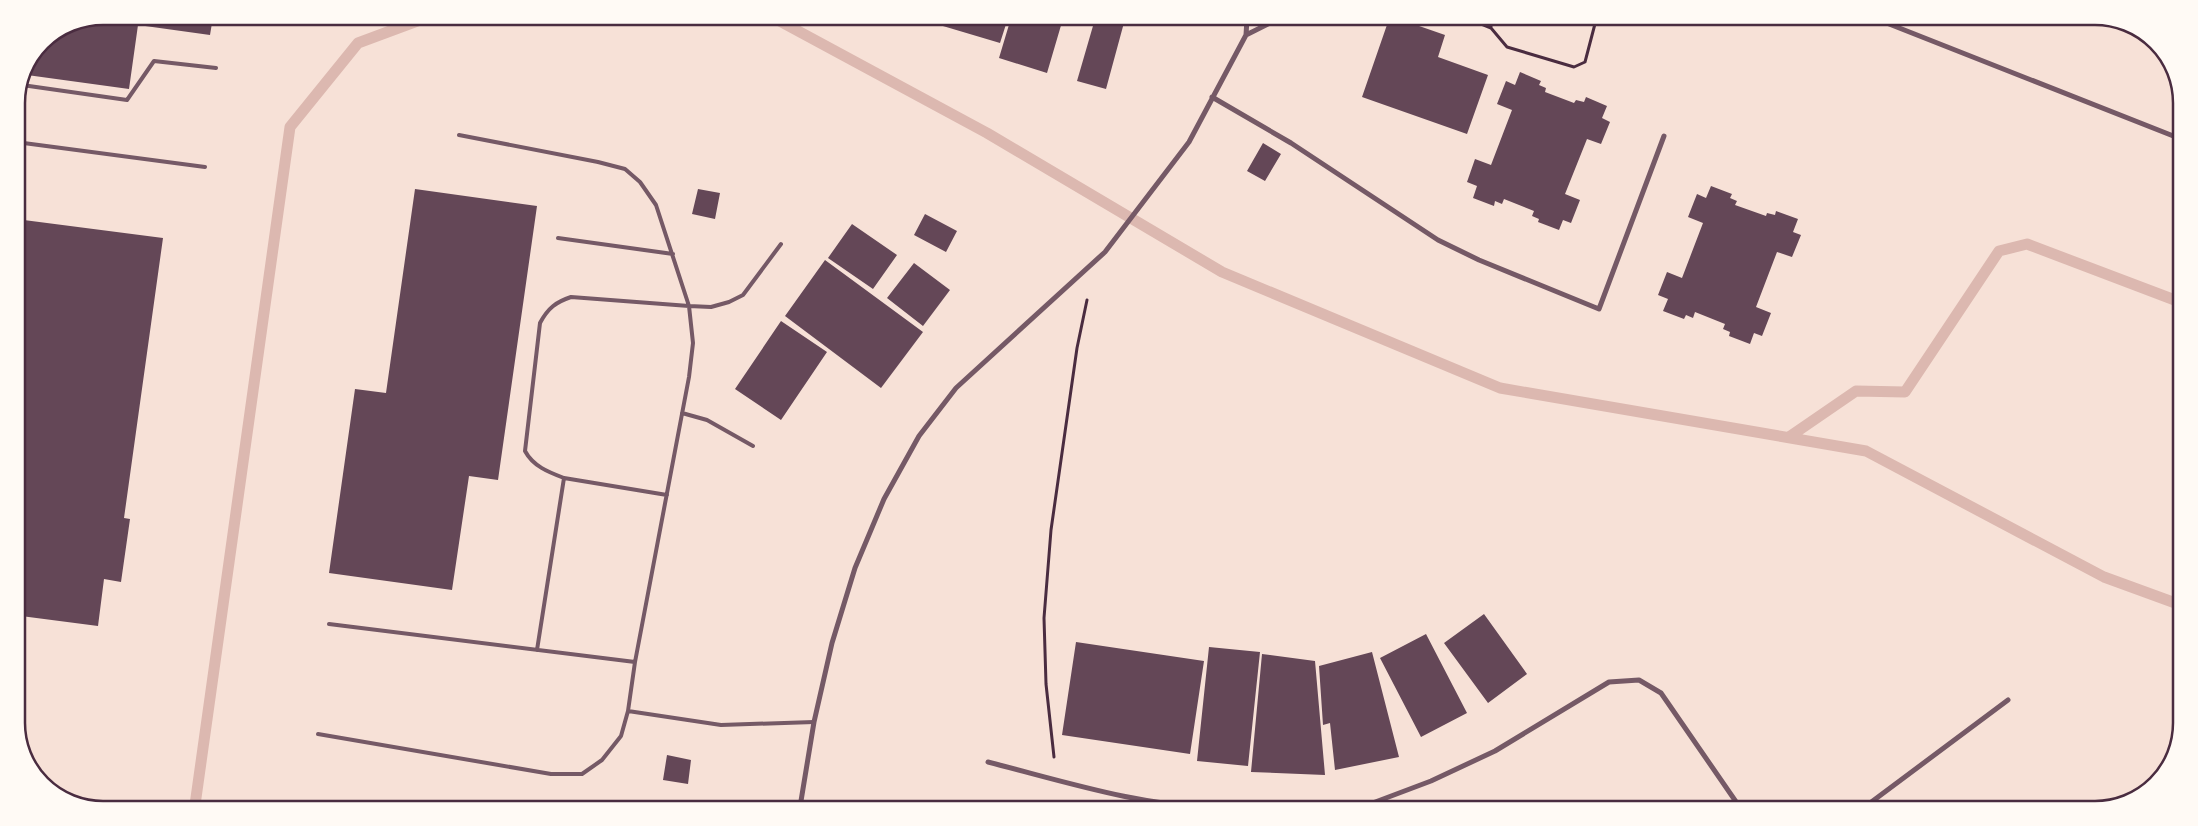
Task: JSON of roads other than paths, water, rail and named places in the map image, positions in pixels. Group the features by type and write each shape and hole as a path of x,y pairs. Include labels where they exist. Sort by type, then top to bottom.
{"street":[{"path":"801,801 814,722 832,643 855,568 884,499 919,436 956,388 1104,252 1189,142 1246,35 1247,25"},
{"path":"1246,35 1266,25"},
{"path":"1892,25 2173,136"},
{"path":"1212,97 1291,143 1438,240 1478,260 1599,309 1664,136"},
{"path":"1378,801 1431,781 1495,751 1608,682 1639,680 1661,693 1735,801"},
{"path":"1873,801 2008,700"},
{"path":"988,762 1117,794 1162,801"}],"lane":[{"path":"26,86 128,100 154,61 216,68"},
{"path":"318,734 551,774 582,774 602,760 621,736 628,711 635,662 682,413 693,343 688,306 673,254 656,205 640,182 625,169 459,135"},
{"path":"25,143 205,167"},
{"path":"558,238 673,254"},
{"path":"667,495 564,478 548,472 530,460 525,451 540,323 548,309 559,300 572,297 688,306 711,306 729,302 743,295 781,244"},
{"path":"682,413 708,420 753,446"},
{"path":"537,650 564,478"},
{"path":"329,624 635,662"},
{"path":"628,711 721,726 814,722"}],"waterway":[{"path":"196,801 290,127 358,43 406,25"},
{"path":"787,25 987,133 1222,272 1500,388 1866,451 2104,577 2173,602"},
{"path":"1789,437 1856,391 1905,392 1999,251 2027,244 2173,299"}]}
